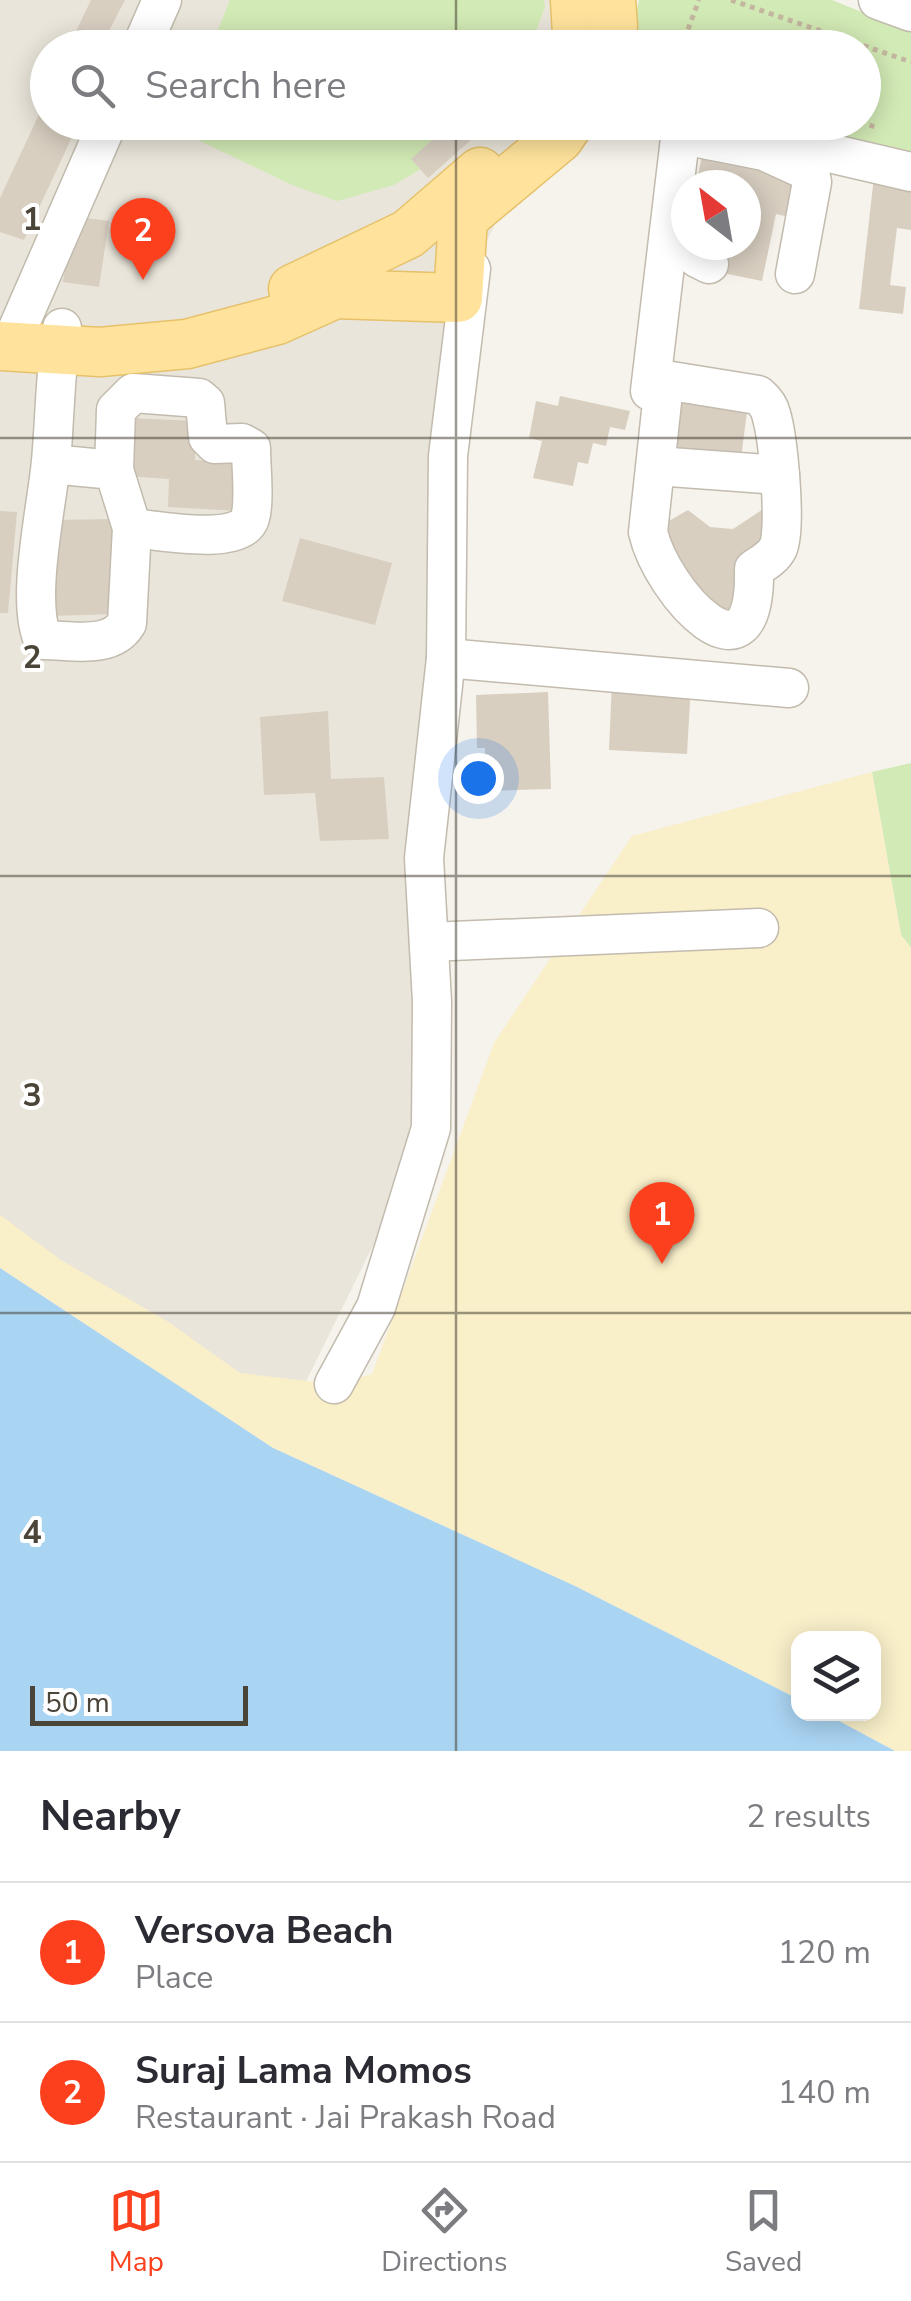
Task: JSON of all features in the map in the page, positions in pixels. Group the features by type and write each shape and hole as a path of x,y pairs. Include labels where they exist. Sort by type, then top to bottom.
{"main road":[{"path":"575,0 577,30"},
{"path":"612,0 612,30"},
{"path":"26,337 100,352 187,344 277,320 335,294 458,298 458,206 518,140"},
{"path":"26,337 181,321 275,298 458,206 556,140"}],"street":[{"path":"149,30 162,0"},
{"path":"878,0 911,12"},
{"path":"101,140 26,337 51,464 40,534 36,626 43,640 108,640 120,634 126,623 132,528 114,470 116,410 133,393 199,398 205,403 208,436 215,444 242,443 251,448 250,519 228,536 132,528"},
{"path":"692,260 664,387 648,532 654,555 668,579 713,628 735,629 747,621 755,599 754,569 774,555 780,543 780,474 772,415 758,394 664,387 650,391 694,140"},
{"path":"693,170 695,140"},
{"path":"734,140 810,172 812,182 795,274"},
{"path":"761,140 911,172"},
{"path":"334,1384 376,1306 431,1128 432,1002 424,858 446,658 448,456 472,258 458,206"},
{"path":"51,464 114,470"},
{"path":"656,466 780,474"},
{"path":"446,658 790,688"},
{"path":"428,942 759,928"}],"path":[{"path":"688,30 699,0"},
{"path":"731,0 818,30"},
{"path":"881,52 911,62"}],"shaded area":[{"path":"0,0 593,0 587,30 30,30 30,140 537,140 458,298 431,1128 273,1448 0,1261"}],"green space":[{"path":"230,0 544,0 545,7 536,30 218,30"},
{"path":"639,0 832,0 911,32 911,161 820,140 881,140 881,30 632,30"},
{"path":"198,140 441,140 421,169 394,185 337,201 292,185"},
{"path":"911,763 911,948 901,935 872,772"}],"sand":[{"path":"872,772 901,935 911,948 911,1751 895,1751 839,1721 881,1721 881,1631 791,1631 791,1695 575,1586 273,1448 0,1268 0,1215 61,1260 167,1321 240,1373 334,1384 372,1374 494,1043 632,836"}],"water":[{"path":"0,1268 273,1448 575,1586 791,1695 791,1721 839,1721 895,1751 0,1751"}],"building":[{"path":"91,0 125,0 109,30 77,30"},
{"path":"30,134 30,140 71,140 24,240 0,232 0,198"},
{"path":"432,140 471,140 428,178 411,159"},
{"path":"703,151 806,180 798,219 776,214 762,281 718,272 720,260 761,260 761,170 699,170"},
{"path":"874,177 911,181 911,230 897,228 890,285 906,287 903,314 859,309"},
{"path":"73,216 109,221 99,287 63,282"},
{"path":"682,395 748,404 741,458 675,448"},
{"path":"560,396 630,411 625,430 610,427 606,446 593,443 588,464 578,462 573,486 533,478 542,441 529,438 536,401 558,406"},
{"path":"129,418 197,421 195,460 241,462 238,511 168,507 169,479 125,476"},
{"path":"771,504 746,602 714,623 662,555 667,522 688,510 710,527 733,529"},
{"path":"0,511 17,512 8,613 0,613"},
{"path":"118,519 119,614 49,616 49,520"},
{"path":"300,538 392,563 375,625 282,601"},
{"path":"612,681 691,685 687,754 609,750"},
{"path":"548,692 551,789 486,791 485,748 477,748 476,695"},
{"path":"328,711 331,779 384,777 389,839 320,841 315,793 264,795 260,717"}],"place":[{"name":"Suraj Lama Momos","path":"143,280"},
{"name":"Versova Beach","path":"662,1264"}]}
